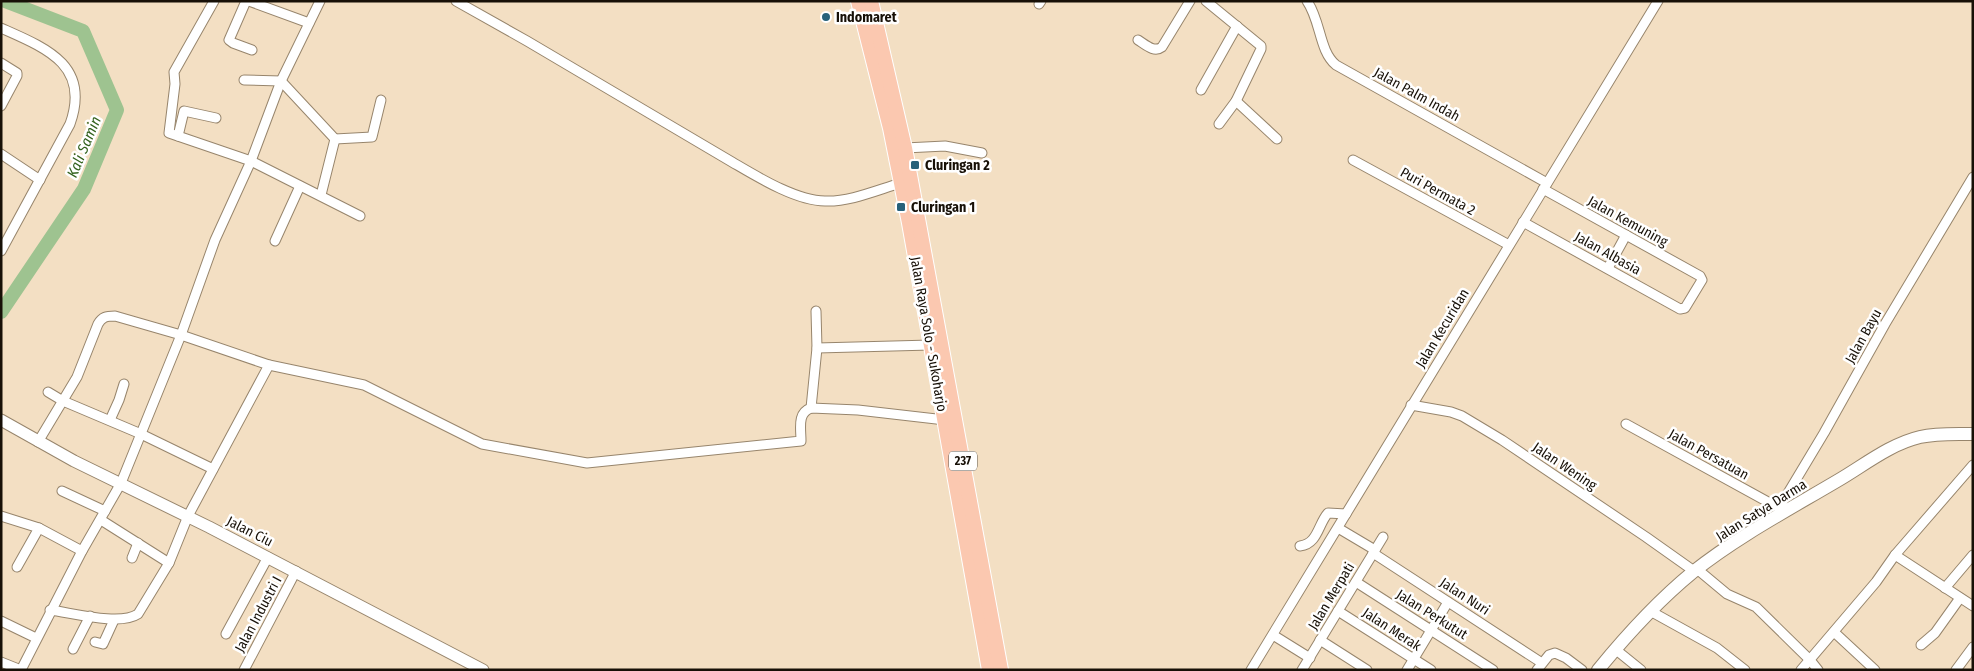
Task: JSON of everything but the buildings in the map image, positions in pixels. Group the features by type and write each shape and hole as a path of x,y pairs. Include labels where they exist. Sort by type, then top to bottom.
{"main road":[{"name":"Jalan Raya Solo - Sukoharjo","path":"858,1 890,128 901,183 914,223"},
{"name":"Jalan Raya Solo - Sukoharjo","path":"871,1 905,148 914,223 1001,670"},
{"name":"Jalan Raya Solo - Sukoharjo","path":"920,253 931,345 989,670"},
{"name":"Jalan Satya Darma","path":"1598,670 1615,649 1696,570 1780,511 1909,440 1942,434 1973,434"}],"street":[{"path":"214,1 174,72 176,84 169,133 251,161 360,216"},
{"path":"252,50 229,40 248,1 309,23"},
{"path":"1,662 21,670 50,610 121,483 181,335 215,240 251,161 280,82 320,1"},
{"path":"456,1 756,176 787,191 815,200 842,200 901,183"},
{"path":"1138,40 1153,49 1158,50 1162,47 1190,1"},
{"path":"1206,1 1260,46 1261,49 1236,101 1219,124"},
{"name":"Jalan Palm Indah","path":"1307,1 1316,16 1329,59 1336,65 1545,186"},
{"name":"Jalan Kecuridan","path":"1251,670 1658,1"},
{"path":"1201,90 1237,26"},
{"path":"1,28 45,48 60,60 68,73 76,93 75,110 70,124 1,252"},
{"path":"1,63 17,73 17,76 1,106"},
{"path":"244,80 280,82 335,139 372,137 381,100"},
{"path":"1236,101 1277,139"},
{"path":"178,136 184,111 216,118"},
{"path":"321,195 335,139"},
{"path":"905,148 945,146 982,153"},
{"path":"1,154 40,180"},
{"name":"Puri Permata 2","path":"1353,160 1509,246"},
{"name":"Jalan Bayu","path":"1780,511 1885,324 1973,177"},
{"path":"275,241 300,186"},
{"name":"Jalan Kemuning","path":"1545,186 1626,235 1700,276 1702,280 1685,308 1680,309"},
{"name":"Jalan Albasia","path":"1523,222 1680,309"},
{"path":"1608,268 1626,235"},
{"path":"811,408 817,348 816,311"},
{"path":"38,442 80,371 98,324 106,316 115,316 181,335 269,365 364,386 482,444 521,450 580,463 801,441 801,417 806,410 811,408 858,410 945,420"},
{"path":"817,348 931,345"},
{"path":"50,610 114,620 131,618 138,614 169,563 188,516 269,365"},
{"path":"110,420 124,384"},
{"path":"48,392 63,401 141,434 213,469"},
{"name":"Jalan Wening","path":"1411,405 1451,412 1462,416 1502,440 1696,570 1727,594 1756,607 1818,670"},
{"name":"Jalan Ciu","path":"1,420 38,442 188,516 484,670"},
{"name":"Jalan Persatuan","path":"1626,424 1780,511"},
{"path":"1801,670 1876,582 1895,555 1973,464"},
{"path":"62,491 103,516 138,543 169,563"},
{"path":"1300,546 1313,540 1328,513 1346,514"},
{"path":"1,516 39,528 82,551"},
{"path":"17,567 39,528"},
{"name":"Jalan Nuri","path":"1338,528 1540,666"},
{"name":"Jalan Merpati","path":"1303,670 1383,537"},
{"path":"132,558 138,543"},
{"path":"1895,555 1973,606"},
{"path":"1945,588 1973,555"},
{"path":"226,634 268,557"},
{"name":"Jalan Industri I","path":"244,670 296,572"},
{"name":"Jalan Perkutut","path":"1356,582 1493,670"},
{"path":"1921,645 1935,633 1960,598"},
{"path":"1407,670 1448,602"},
{"name":"Jalan Merak","path":"1338,611 1431,670"},
{"path":"1652,612 1717,648 1745,670"},
{"path":"73,649 90,616"},
{"path":"1,620 36,638"},
{"path":"95,642 103,644 114,620"},
{"path":"1834,632 1875,670"},
{"path":"1273,634 1310,658"},
{"path":"1320,640 1367,670"},
{"path":"1956,670 1973,647"},
{"path":"1615,649 1641,670"},
{"path":"1540,666 1549,655 1556,653 1582,670"}],"waterway":[{"name":"Kali Samin","path":"1,312 84,189 117,110 83,31 5,1"}],"place":[{"name":"Indomaret","path":"826,17"},
{"name":"Cluringan 2","path":"915,165"},
{"name":"Cluringan 1","path":"901,207"}]}
